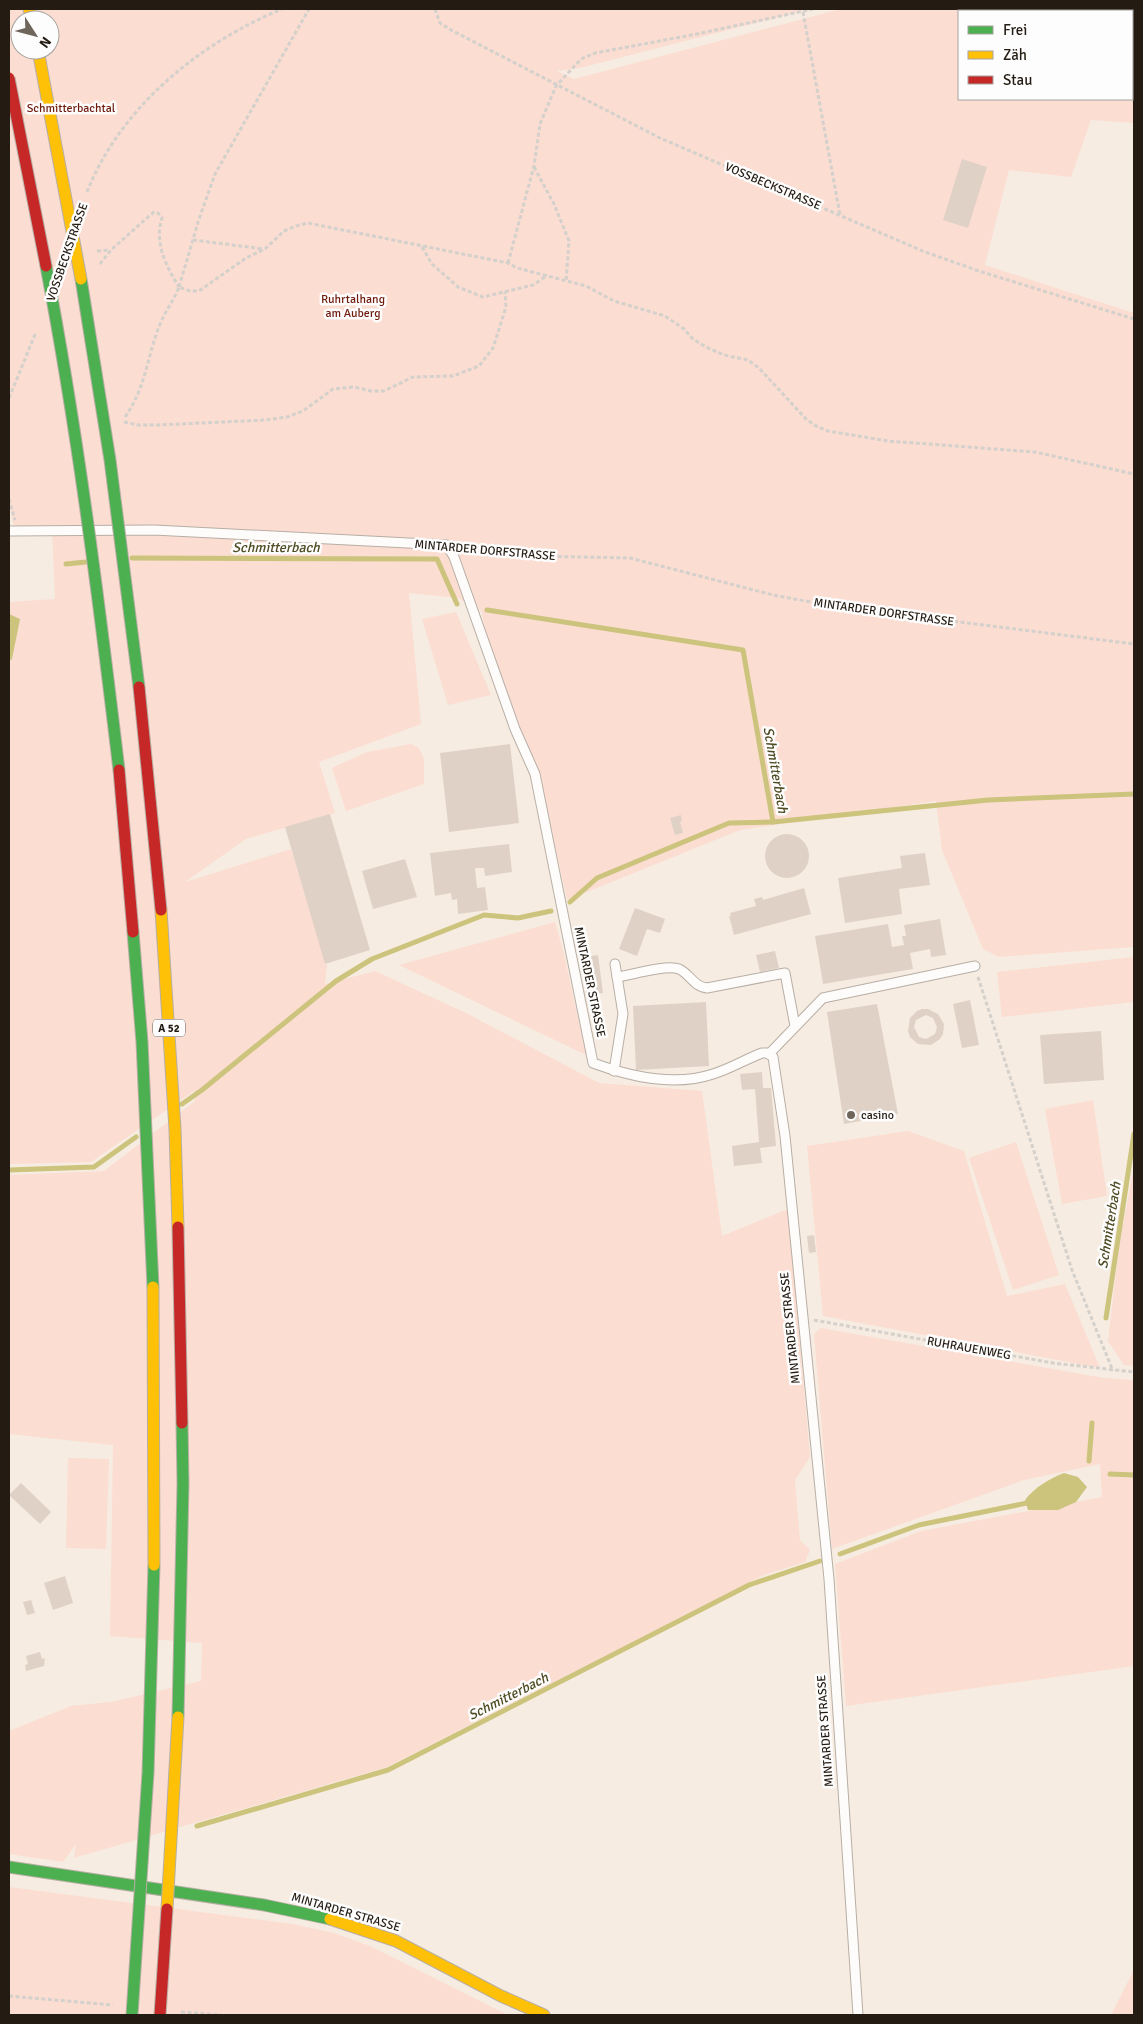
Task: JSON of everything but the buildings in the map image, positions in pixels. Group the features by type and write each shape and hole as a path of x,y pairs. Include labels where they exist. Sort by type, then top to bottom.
{"main road":[{"name":"A 52","path":"40,60 82,282 109,449 129,598 154,830 172,1063 181,1296 182,1530 176,1764 160,2015"},
{"name":"A 52","path":"9,78 52,299 98,601 124,832 142,1065 153,1298 154,1531 148,1764 132,2015"},
{"name":"MINTARDER STRASSE","path":"9,1867 288,1908 373,1931 407,1945 465,1978 544,2015"}],"lane":[{"name":"MINTARDER DORFSTRASSE","path":"9,531 154,530 447,545"},
{"name":"MINTARDER STRASSE","path":"447,545 454,557 512,720 535,774 593,1063 614,1071 659,1079 700,1078 728,1069 760,1053 769,1054 775,1063 785,1136 804,1318 828,1579 858,2015"},
{"path":"614,1071 623,1014 615,964"},
{"path":"769,1054 823,998 975,966"},
{"path":"617,977 672,967 681,970 698,985 708,988 785,973 795,1026"}],"path":[{"name":"VOSSBECKSTRASSE","path":"86,194 93,178 121,130 154,93 194,59 260,18 282,9"},
{"path":"309,9 215,174 175,300 161,321 146,375 131,409 122,421 138,425 158,425 273,419 287,417 303,411 333,389 354,387 371,391 384,391 413,377 453,376 479,366 493,348 506,307 505,292"},
{"name":"VOSSBECKSTRASSE","path":"435,9 440,23 451,30 556,86 660,138 925,252 1134,319"},
{"path":"508,263 534,166 540,124 556,86 581,59 594,53 814,9"},
{"path":"803,12 840,215"},
{"path":"534,166 554,204 569,241 566,282"},
{"path":"96,269 112,250 154,212 161,215 162,218 158,235 159,244 179,287 190,291 200,290 246,258 265,249 284,231 308,223 508,263 517,268 586,286 614,301 665,316 706,347 724,355 748,360 759,368 806,419 828,431 888,442 1035,452 1134,474"},
{"path":"193,240 265,249"},
{"path":"422,247 432,264 458,286 483,297 533,285 546,276"},
{"path":"9,398 40,324"},
{"path":"9,499 19,532"},
{"name":"MINTARDER DORFSTRASSE","path":"447,545 474,546 534,556 630,558 773,595 833,606 1134,644"},
{"path":"975,966 1072,1270 1113,1371"},
{"name":"RUHRAUENWEG","path":"804,1318 1053,1364 1134,1372"}],"green space":[{"path":"9,9 810,9 580,68 557,71 574,79 841,9 1134,9 1134,123 1091,120 1071,177 1009,170 985,265 1134,313 1134,947 999,957 983,949 942,850 936,801 740,830 567,900 540,777 489,648 481,610 478,611 459,598 409,593 421,724 319,762 335,813 246,839 185,882 291,849 327,966 325,984 375,971 466,1013 599,1083 702,1091 722,1236 788,1209 810,1457 795,1480 800,1540 810,1550 805,1562 764,1575 387,1767 74,1858 76,1844 63,1862 9,1854 9,1731 71,1706 111,1702 201,1681 202,1643 110,1636 113,1445 9,1434 9,1175 104,1171 195,1101 194,1091 91,1162 9,1164 9,602 55,599 52,528 14,527 9,504"},
{"path":"456,612 491,695 448,705 422,619"},
{"path":"411,744 419,748 424,759 424,784 346,811 332,768 367,752"},
{"path":"555,922 564,954 586,1055 399,965"},
{"path":"1134,957 1134,1002 1002,1017 997,972"},
{"path":"1093,1100 1107,1196 1062,1204 1045,1109"},
{"path":"908,1131 964,1151 1007,1296 1065,1284 1100,1368 823,1316 807,1146"},
{"path":"1016,1142 1059,1275 1013,1290 969,1158"},
{"path":"1134,1166 1134,1366 1124,1365 1108,1341 1119,1247"},
{"path":"821,1328 1104,1378 1134,1380 1134,1666 846,1706 835,1564 921,1531 1102,1497 1100,1464 1024,1480 832,1549 814,1334"},
{"path":"68,1458 109,1459 106,1549 66,1548"},
{"path":"9,1887 293,1924 334,1933 370,1946 508,2015 9,2015"},
{"path":"1134,1970 1134,2015 1111,2015"}],"shaded area":[{"path":"9,614 20,619 12,659 9,661"},
{"path":"1064,1473 1078,1477 1087,1487 1076,1502 1058,1510 1028,1510 1025,1500 1029,1495 1043,1484"}],"waterway":[{"name":"Schmitterbach","path":"132,558 437,559 457,604"},
{"name":"Schmitterbach","path":"66,564 86,562"},
{"name":"Schmitterbach","path":"487,610 743,650 773,822 988,800 1134,794"},
{"path":"570,902 597,878 729,823 773,822"},
{"path":"182,1104 202,1090 336,981 372,959 484,915 518,918 551,911"},
{"name":"Schmitterbach","path":"1106,1318 1134,1134"},
{"path":"9,1170 94,1167 136,1137"},
{"name":"Schmitterbach","path":"1089,1461 1092,1423"},
{"name":"Schmitterbach","path":"1110,1474 1134,1475"},
{"path":"840,1554 919,1525 1032,1502"},
{"name":"Schmitterbach","path":"197,1826 388,1770 749,1585 820,1561"}],"traffic: fast":[{"path":"46,266 78,455 96,581 119,770"},
{"path":"81,279 110,460 139,687"},
{"path":"133,932 142,1042 153,1287"},
{"path":"178,1717 183,1484 182,1423"},
{"path":"132,2015 148,1773 154,1565"},
{"path":"9,1867 264,1905 330,1919"}],"traffic: slow":[{"path":"40,60 81,279"},
{"path":"161,910 175,1129 178,1227"},
{"path":"153,1287 154,1565"},
{"path":"167,1909 178,1717"},
{"path":"330,1919 396,1941 501,1996 544,2015"}],"traffic: jam":[{"path":"9,78 46,266"},
{"path":"139,687 161,910"},
{"path":"119,770 133,932"},
{"path":"178,1227 182,1423"},
{"path":"160,2015 167,1909"}],"place":[{"name":"casino","path":"851,1115"}],"park label":[{"name":"Schmitterbachtal","path":"71,108"},
{"name":"Ruhrtalhang am Auberg","path":"353,306"}]}
